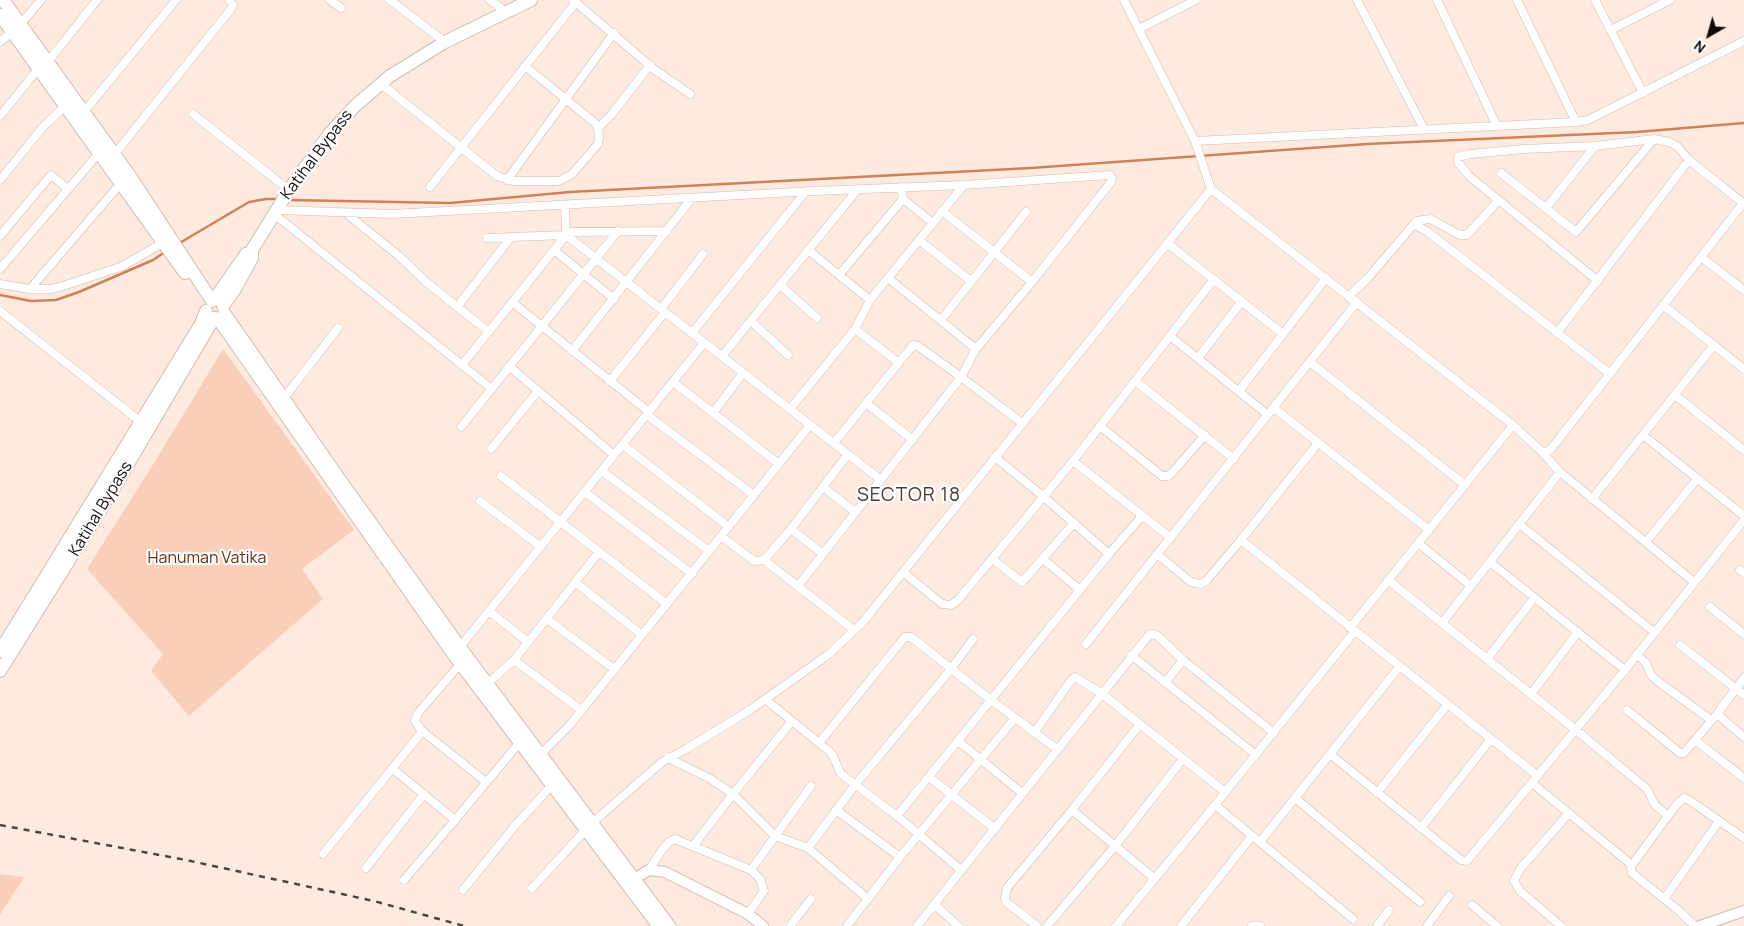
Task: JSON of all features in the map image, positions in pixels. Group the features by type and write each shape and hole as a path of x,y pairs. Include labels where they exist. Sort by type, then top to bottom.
{"main road":[{"path":"2,0 16,29 114,155 171,246 215,309 462,656 487,684 630,882 658,926"},
{"name":"Katihal Bypass","path":"0,651 201,324 235,289 252,258 252,250 288,192 329,134 354,106 390,76 445,42 531,0"},
{"path":"0,15 16,29"},
{"path":"43,66 66,106 99,153 171,246"},
{"path":"215,309 284,398 520,742 538,757 552,785 589,826"},
{"name":"Katihal Bypass","path":"0,671 106,502 215,309"},
{"path":"630,882 670,926"}],"street":[{"path":"0,42 16,29 41,0"},
{"path":"0,116 97,0"},
{"path":"83,113 176,0"},
{"path":"114,155 231,9 233,5 229,0"},
{"path":"330,0 341,8"},
{"path":"390,0 445,42"},
{"path":"490,0 506,12"},
{"path":"1124,0 1196,144 1211,189 1513,425 1560,472 1694,582"},
{"path":"1139,29 1196,0"},
{"path":"1357,0 1424,129"},
{"path":"1437,0 1496,126"},
{"path":"1517,0 1576,122"},
{"path":"1595,0 1643,93"},
{"path":"1611,30 1670,0"},
{"path":"430,187 574,1 650,65 690,94"},
{"path":"507,180 614,33"},
{"path":"1196,144 1588,120 1744,41"},
{"path":"598,128 611,115 650,65"},
{"path":"381,84 497,176 513,181 552,181 566,178 572,174 598,144 598,128 595,123 525,66"},
{"path":"0,180 42,128 66,106"},
{"path":"193,114 288,192"},
{"path":"1501,173 1575,231 1578,231 1654,139"},
{"path":"1541,452 1551,449 1743,202 1689,160 1677,146 1654,139 1595,146 1524,149 1470,154 1458,157 1458,162 1468,176 1598,281"},
{"path":"1546,208 1595,146"},
{"path":"0,269 99,153"},
{"path":"1557,333 1689,160"},
{"path":"276,211 392,214 806,191 964,185 1110,175 1112,178 1111,182 976,349 962,377 798,586"},
{"path":"0,236 51,176 68,189"},
{"path":"30,289 121,183"},
{"path":"790,409 855,329 870,300 964,185"},
{"path":"901,187 903,199 933,223"},
{"path":"722,356 858,189"},
{"path":"532,888 589,826 652,770 668,758 688,748 765,699 829,654 854,630 903,572 1211,189"},
{"path":"692,333 806,191"},
{"path":"572,351 692,198"},
{"path":"839,275 903,199"},
{"path":"1349,296 1368,278 1416,221 1430,219 1460,235 1467,235 1498,200"},
{"path":"462,366 566,233 565,205"},
{"path":"276,211 492,389"},
{"path":"942,211 1032,282"},
{"path":"941,320 1026,212"},
{"path":"347,214 426,282 489,332"},
{"path":"1414,224 1428,232 1609,373"},
{"path":"461,427 618,231"},
{"path":"487,238 566,233 667,231"},
{"path":"566,233 627,283 881,480"},
{"path":"457,307 511,237"},
{"path":"919,240 971,281"},
{"path":"1167,242 1283,334"},
{"path":"0,284 30,289 51,289 108,272 171,246"},
{"path":"554,250 614,299"},
{"path":"808,250 870,300"},
{"path":"610,381 703,254"},
{"path":"1701,257 1744,290"},
{"path":"888,278 976,349"},
{"path":"1238,391 1326,278"},
{"path":"903,572 942,604 951,605 958,600 1073,461 1214,279"},
{"path":"780,286 816,318"},
{"path":"512,302 648,414 754,495"},
{"path":"1198,358 1242,302"},
{"path":"1086,644 1357,302"},
{"path":"1663,305 1744,369"},
{"path":"0,310 141,422"},
{"path":"751,321 788,355"},
{"path":"284,398 338,328"},
{"path":"855,329 899,363"},
{"path":"1170,336 1268,415"},
{"path":"486,782 421,730 415,721 418,713 462,656 489,611 704,343"},
{"path":"834,443 913,345 918,346 962,377 1022,423"},
{"path":"1592,499 1714,345"},
{"path":"1310,362 1465,485"},
{"path":"510,367 614,455"},
{"path":"713,413 743,372"},
{"path":"1135,381 1234,459"},
{"path":"673,382 779,464"},
{"path":"491,449 538,391"},
{"path":"1675,394 1744,450"},
{"path":"866,403 913,440"},
{"path":"1274,408 1429,530"},
{"path":"538,757 563,732 810,425"},
{"path":"1116,926 1274,733 1388,580 1513,425"},
{"path":"1100,426 1162,476 1168,476 1172,473 1204,435"},
{"path":"1643,435 1744,516"},
{"path":"1158,555 1191,582 1201,584 1206,581 1318,443"},
{"path":"623,446 729,527"},
{"path":"764,560 791,529 848,454"},
{"path":"995,457 1109,554"},
{"path":"1073,461 1171,538"},
{"path":"602,471 710,551"},
{"path":"1442,623 1560,472"},
{"path":"501,476 667,604"},
{"path":"1646,542 1697,479"},
{"path":"823,487 856,512"},
{"path":"585,492 692,574"},
{"path":"480,501 541,547"},
{"path":"897,816 1109,554 1142,516"},
{"path":"1330,754 1461,860 1467,861 1625,670 1744,520"},
{"path":"992,560 1022,582 1074,523"},
{"path":"1519,524 1654,632"},
{"path":"791,529 823,554"},
{"path":"721,536 754,561 764,560 854,630"},
{"path":"1241,540 1538,776"},
{"path":"1418,543 1471,586"},
{"path":"487,684 514,660 599,552"},
{"path":"1043,559 1080,590"},
{"path":"1490,562 1625,670"},
{"path":"1388,580 1576,730 1646,789 1655,805 1668,816"},
{"path":"575,582 642,635"},
{"path":"1487,659 1534,598"},
{"path":"1710,607 1744,634"},
{"path":"489,611 528,642"},
{"path":"546,619 614,669"},
{"path":"1530,694 1578,632"},
{"path":"916,926 1148,635 1158,636 1183,660 1274,733"},
{"path":"819,743 905,638 912,637 1056,749"},
{"path":"808,848 855,785 951,669 973,639"},
{"path":"1680,645 1744,695"},
{"path":"1637,654 1646,663 1651,675 1656,680 1744,737"},
{"path":"1131,655 1256,755"},
{"path":"514,660 581,710"},
{"path":"1165,683 1183,660"},
{"path":"1260,842 1399,667"},
{"path":"1034,733 1072,679 1075,677 1079,678 1101,693 1225,792"},
{"path":"1627,710 1680,753 1684,753 1744,678"},
{"path":"765,699 833,756 841,774 897,816 961,870"},
{"path":"1378,793 1447,704"},
{"path":"847,926 900,857 1015,718"},
{"path":"693,846 792,721"},
{"path":"1037,926 1006,902 1004,898 1007,888 1140,724"},
{"path":"323,854 393,769 421,733 421,730"},
{"path":"1421,828 1491,739"},
{"path":"1694,740 1744,778"},
{"path":"958,741 1022,793"},
{"path":"404,880 520,742"},
{"path":"668,758 709,778 733,794 775,836 808,848 868,899"},
{"path":"1047,926 1115,846 1183,760"},
{"path":"393,769 455,820"},
{"path":"929,777 994,828"},
{"path":"1532,783 1632,865"},
{"path":"463,890 513,828 552,785"},
{"path":"751,870 811,786"},
{"path":"366,868 424,794"},
{"path":"1295,798 1420,902"},
{"path":"1695,926 1632,873 1632,865 1678,803 1684,798 1744,838"},
{"path":"1215,805 1353,919"},
{"path":"836,810 900,857"},
{"path":"1072,810 1155,879"},
{"path":"1561,926 1520,891 1514,881 1520,869 1569,812"},
{"path":"1664,899 1719,821"},
{"path":"1180,926 1252,836"},
{"path":"630,882 649,870 669,842 675,839 751,870 760,880 764,891 748,914"},
{"path":"649,870 665,872 748,914 762,926"},
{"path":"1427,926 1449,896"},
{"path":"790,926 811,899"},
{"path":"934,904 958,926"},
{"path":"1472,905 1497,926"},
{"path":"1377,926 1389,910"},
{"path":"1700,926 1744,911"},
{"path":"1252,926 1260,926"}],"green space":[{"name":"Hanuman Vatika","path":"223,349 354,530 302,569 323,599 189,716 151,671 163,654 87,569"},
{"path":"0,874 24,877 0,915"}],"waterway":[{"path":"289,200 450,203 570,192 1031,168 1367,144 1637,132 1744,123"},
{"path":"178,244 249,202 278,199"},
{"path":"0,295 31,301 56,300 153,260 165,252"}],"railway":[{"path":"0,825 186,860 374,901 464,926"}],"district":[{"name":"SECTOR 18","path":"909,496"}]}
